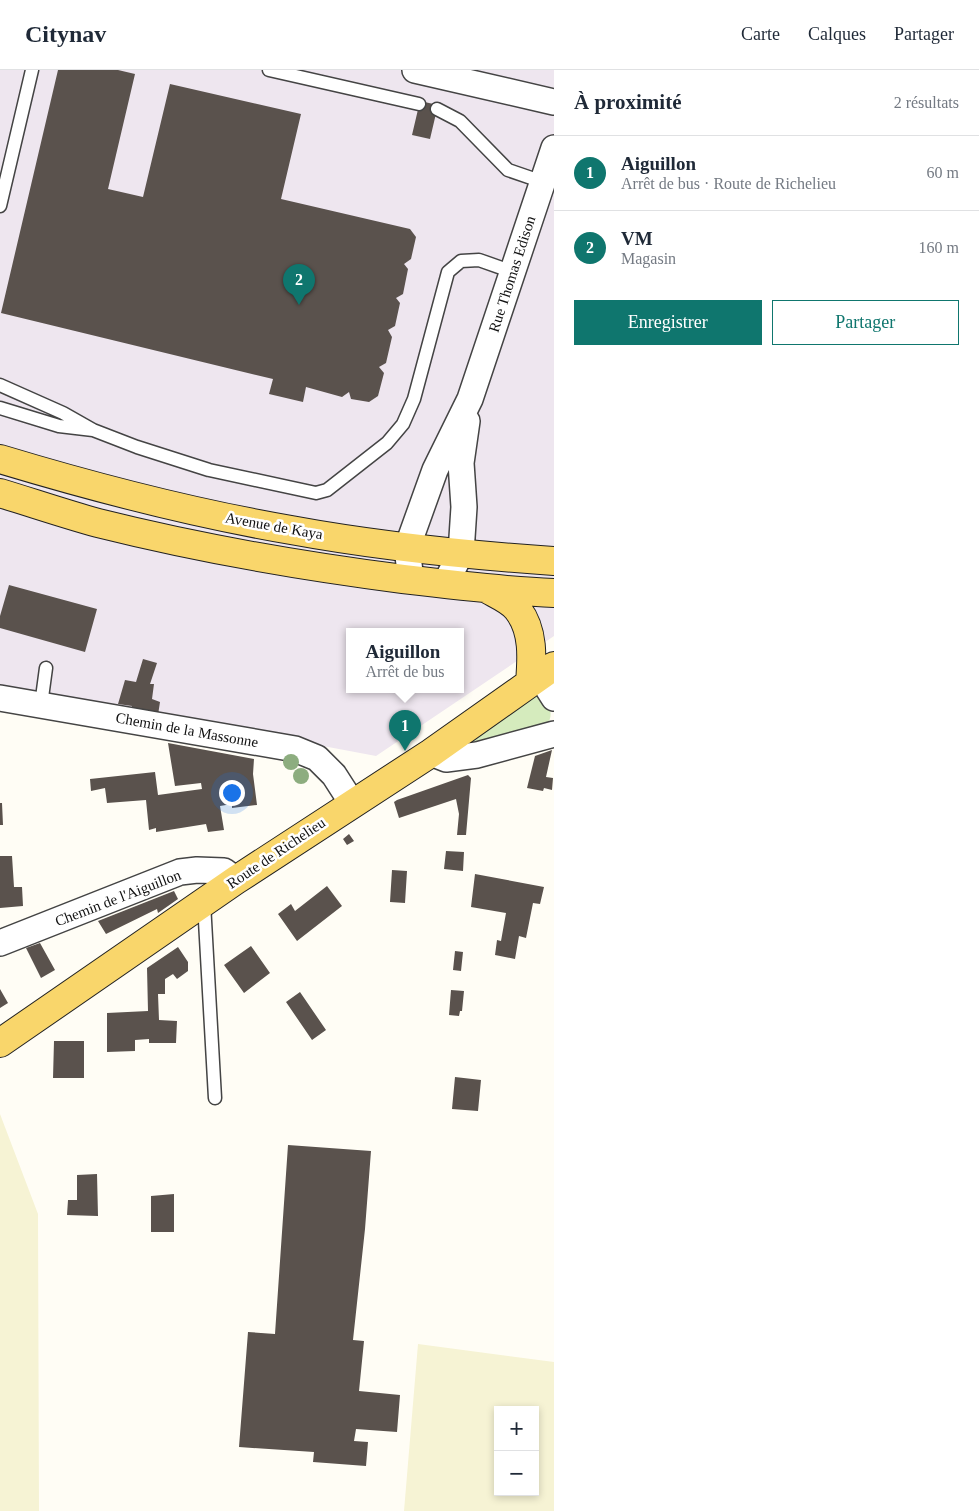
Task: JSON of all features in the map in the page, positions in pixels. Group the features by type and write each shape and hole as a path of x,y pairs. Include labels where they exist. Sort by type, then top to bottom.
{"main road":[{"name":"Avenue de Kaya","path":"0,459 135,497 290,530 407,548 554,561"},
{"path":"0,493 97,522 186,543 311,566 445,584 554,594"},
{"path":"485,588 518,609 526,624 532,652 544,681"},
{"name":"Route de Richelieu","path":"0,1043 236,880 352,803 544,681"}],"street":[{"path":"415,70 554,102"},
{"name":"Rue Thomas Edison","path":"412,580 407,548 435,470 470,399 554,148"},
{"name":"Rue Thomas Edison","path":"445,584 461,554 464,507 461,463 470,399"},
{"name":"Chemin de la Massonne","path":"0,698 295,749 316,758 334,774 352,803"},
{"path":"431,753 446,759 478,755 554,734"},
{"name":"Chemin de l'Aiguillon","path":"0,943 180,872 196,870 224,871 236,880"}],"lane":[{"path":"0,206 32,70"},
{"path":"269,70 419,104"},
{"path":"438,109 460,120 508,170 543,182"},
{"path":"0,385 63,413 92,430 137,447 209,470 316,493 327,490 387,443 403,424 414,399 448,272 460,261 479,260 513,272"},
{"path":"0,408 59,426 92,430"},
{"path":"41,705 46,668"},
{"path":"204,902 214,1098"}],"shaded area":[{"path":"0,70 554,70 554,636 376,756 0,685"},
{"path":"0,1114 38,1214 39,1511 0,1511"},
{"path":"418,1344 554,1362 554,1511 404,1511"}],"green space":[{"path":"544,697 550,712 550,720 539,731 465,745 532,698"}],"building":[{"path":"58,70 118,70 135,74 108,189 143,197 170,84 301,114 281,199 410,229 416,237 411,259 404,264 408,269 403,294 396,298 400,303 395,326 388,330 392,337 386,363 379,367 384,373 378,396 369,402 351,399 349,392 342,397 306,387 303,402 269,394 273,379 1,313"},
{"path":"420,101 438,105 430,139 412,135"},
{"path":"9,585 97,609 85,652 0,628 0,616"},
{"path":"143,659 157,663 150,684 154,684 152,699 160,702 158,715 131,710 132,706 118,704 125,680 136,682"},
{"path":"168,743 254,759 253,774 257,805 232,808 232,804 220,806 224,830 208,832 206,824 156,832 156,828 149,830 146,800 107,803 105,788 91,791 90,779 155,772 158,795 202,789 201,783 175,786"},
{"path":"552,750 546,777 553,778 552,790 544,788 543,791 527,788 535,756"},
{"path":"468,775 471,778 466,835 457,835 459,814 456,799 399,818 394,802 397,800"},
{"path":"0,803 2,803 3,825 0,825"},
{"path":"349,834 354,841 347,845 343,839"},
{"path":"446,851 464,852 463,871 444,869"},
{"path":"0,856 12,856 14,887 22,887 23,906 0,908"},
{"path":"392,870 407,871 405,903 390,902"},
{"path":"475,874 544,887 540,904 533,903 526,938 519,936 515,959 495,955 497,940 501,941 506,913 471,907"},
{"path":"327,886 342,906 297,941 278,914 291,904 295,911"},
{"path":"174,891 178,899 158,913 157,909 106,934 98,921"},
{"path":"40,943 55,970 41,978 26,948"},
{"path":"251,946 270,973 244,993 224,965"},
{"path":"178,947 188,962 188,971 177,979 173,974 165,979 165,994 158,994 159,1020 177,1021 176,1043 149,1043 149,1039 135,1040 135,1051 107,1052 107,1013 148,1011 147,968"},
{"path":"455,951 463,952 461,971 453,970"},
{"path":"0,989 8,1003 0,1008"},
{"path":"451,990 464,991 462,1011 460,1011 459,1016 449,1015"},
{"path":"300,992 326,1030 312,1040 286,1002"},
{"path":"54,1041 84,1041 84,1078 53,1078"},
{"path":"455,1077 481,1080 478,1111 452,1109"},
{"path":"288,1145 371,1151 353,1340 364,1341 359,1391 400,1395 397,1432 356,1429 354,1441 368,1442 366,1466 313,1462 314,1452 239,1447 248,1332 275,1334"},
{"path":"97,1174 98,1216 67,1215 68,1200 77,1200 77,1175"},
{"path":"174,1194 174,1232 151,1232 151,1196"}],"place":[{"name":"VM","path":"299,305"},
{"name":"Aiguillon","path":"405,751"}]}
